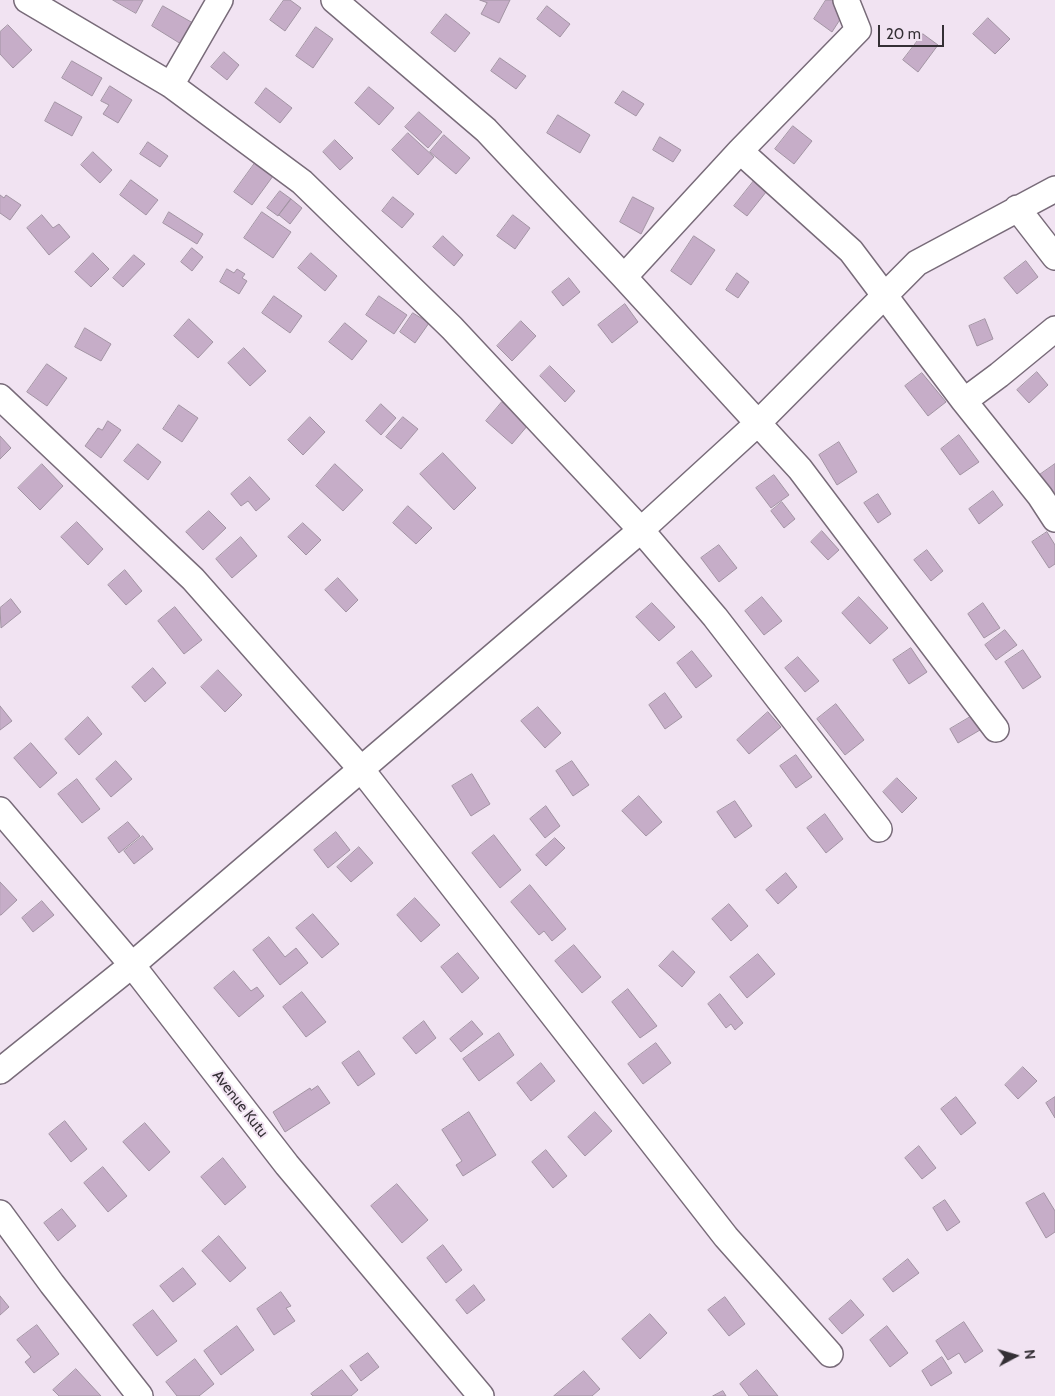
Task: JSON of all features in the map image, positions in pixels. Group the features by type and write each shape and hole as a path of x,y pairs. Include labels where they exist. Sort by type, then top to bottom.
{"street":[{"path":"26,0 171,85 302,182 452,328 641,530 715,617 879,829"},
{"path":"171,85 220,0"},
{"path":"334,0 486,130 624,276 800,469 996,728"},
{"path":"624,276 740,151 858,30 846,0"},
{"path":"740,151 851,251 964,401 1040,496 1055,519"},
{"path":"0,1072 132,965 641,530 758,423 886,297 917,263 1055,189"},
{"path":"1017,208 1055,257"},
{"path":"964,401 1055,329"},
{"path":"0,397 193,579 361,769 726,1237 830,1354"},
{"name":"Avenue Kutu","path":"0,810 132,965 287,1165 481,1396"},
{"path":"0,1212 52,1284 140,1396"}],"building":[{"path":"113,0 143,0 136,13"},
{"path":"284,0 290,0 301,8 285,31 270,20"},
{"path":"480,0 510,0 499,23 481,14 487,3"},
{"path":"826,0 837,0 848,7 832,32 814,19"},
{"path":"163,6 193,23 181,44 152,26"},
{"path":"547,6 570,24 560,37 537,19"},
{"path":"446,14 470,33 455,52 431,33"},
{"path":"988,18 1010,39 995,54 973,34"},
{"path":"8,25 32,50 13,68 0,54 0,32"},
{"path":"316,27 333,39 313,68 296,56"},
{"path":"923,34 938,45 918,72 903,60"},
{"path":"224,52 239,65 227,80 211,67"},
{"path":"500,58 526,76 516,89 491,71"},
{"path":"72,61 102,78 92,96 62,78"},
{"path":"110,86 132,100 118,123 103,114 109,105 101,101"},
{"path":"369,87 394,108 379,125 355,103"},
{"path":"266,88 292,108 280,123 255,103"},
{"path":"623,91 644,104 636,116 615,103"},
{"path":"55,102 82,117 72,136 45,121"},
{"path":"419,112 442,132 428,148 405,127"},
{"path":"558,115 590,135 580,153 547,133"},
{"path":"793,126 812,141 794,164 775,149"},
{"path":"408,133 434,157 418,175 392,150"},
{"path":"444,135 470,158 456,174 430,152"},
{"path":"660,137 681,150 673,162 653,150"},
{"path":"335,140 353,158 340,170 323,152"},
{"path":"148,142 168,156 160,167 140,154"},
{"path":"93,152 112,170 100,183 81,165"},
{"path":"255,163 273,176 252,205 234,192"},
{"path":"757,177 770,187 747,216 734,206"},
{"path":"131,180 158,200 146,215 120,195"},
{"path":"280,191 291,199 278,216 267,208"},
{"path":"0,195 4,198 6,195 21,205 10,220 0,213"},
{"path":"393,197 414,214 402,228 382,211"},
{"path":"633,197 654,208 641,234 620,222"},
{"path":"291,199 302,208 290,224 279,215"},
{"path":"169,212 203,234 197,244 163,223"},
{"path":"262,212 291,232 273,258 244,238"},
{"path":"42,215 53,228 59,224 70,237 49,255 27,228"},
{"path":"513,215 530,228 515,249 497,236"},
{"path":"443,236 463,255 454,266 433,247"},
{"path":"694,236 715,250 691,285 671,271"},
{"path":"192,248 203,257 192,271 181,262"},
{"path":"93,253 109,269 91,287 75,272"},
{"path":"311,253 337,276 325,291 298,268"},
{"path":"134,255 145,264 123,287 113,278"},
{"path":"1026,261 1038,277 1017,294 1004,278"},
{"path":"227,269 234,273 237,269 245,274 242,278 247,281 239,294 220,282"},
{"path":"737,273 749,282 738,298 726,290"},
{"path":"569,278 580,292 563,306 552,292"},
{"path":"274,296 302,316 290,333 262,313"},
{"path":"379,296 407,315 394,334 366,315"},
{"path":"625,304 638,322 612,343 598,325"},
{"path":"413,313 429,323 415,343 400,332"},
{"path":"189,319 213,342 198,358 174,336"},
{"path":"985,319 993,339 977,346 969,326"},
{"path":"521,321 536,336 512,361 497,346"},
{"path":"345,323 367,341 352,360 329,342"},
{"path":"85,328 111,344 101,361 75,347"},
{"path":"244,348 266,371 250,386 228,363"},
{"path":"47,364 67,378 47,406 27,392"},
{"path":"550,366 575,391 565,402 540,376"},
{"path":"1037,372 1048,385 1029,403 1017,390"},
{"path":"922,373 946,402 928,416 905,386"},
{"path":"502,402 528,425 512,444 486,421"},
{"path":"381,404 396,418 381,435 366,421"},
{"path":"179,405 198,418 182,442 163,429"},
{"path":"310,417 325,432 303,455 288,440"},
{"path":"403,417 418,429 401,449 386,437"},
{"path":"108,421 121,430 101,458 85,446 98,428 102,430"},
{"path":"959,435 979,462 960,475 941,449"},
{"path":"0,436 11,448 0,459"},
{"path":"839,442 857,472 837,485 819,455"},
{"path":"138,444 161,462 148,480 124,461"},
{"path":"443,453 476,488 454,510 420,474"},
{"path":"42,464 63,486 40,510 18,488"},
{"path":"335,464 363,490 343,511 316,486"},
{"path":"1055,464 1055,492 1051,494 1038,476"},
{"path":"774,475 789,495 771,508 756,488"},
{"path":"250,477 270,499 256,511 248,501 241,506 231,494"},
{"path":"993,491 1003,505 979,524 969,509"},
{"path":"878,494 891,514 878,523 864,503"},
{"path":"782,502 795,519 784,528 771,511"},
{"path":"408,506 432,528 416,544 393,523"},
{"path":"209,511 226,528 203,550 186,532"},
{"path":"77,522 103,549 88,565 61,537"},
{"path":"303,523 321,540 306,555 288,537"},
{"path":"822,531 839,550 828,560 811,542"},
{"path":"1047,532 1055,545 1055,564 1049,568 1032,542"},
{"path":"241,537 257,556 232,578 216,559"},
{"path":"719,545 737,568 719,582 701,558"},
{"path":"927,550 943,571 931,581 914,560"},
{"path":"125,570 142,591 126,605 108,585"},
{"path":"338,578 358,600 346,612 325,590"},
{"path":"762,597 782,621 764,635 745,611"},
{"path":"859,597 888,628 870,644 842,613"},
{"path":"11,599 21,612 1,628 0,608"},
{"path":"652,603 675,627 659,641 636,617"},
{"path":"983,603 1000,628 984,638 968,614"},
{"path":"175,607 202,640 184,654 158,621"},
{"path":"1005,630 1017,645 996,660 985,645"},
{"path":"911,648 927,672 909,684 893,660"},
{"path":"1023,650 1041,677 1023,689 1005,662"},
{"path":"692,651 712,676 696,688 677,663"},
{"path":"798,657 819,681 805,692 785,668"},
{"path":"153,668 166,683 145,702 132,687"},
{"path":"218,670 242,695 225,712 201,687"},
{"path":"665,693 682,717 665,729 649,705"},
{"path":"836,704 864,740 845,755 817,719"},
{"path":"0,706 12,721 0,730"},
{"path":"538,707 561,733 545,748 521,721"},
{"path":"768,712 781,727 749,754 737,740"},
{"path":"972,716 980,730 958,743 950,729"},
{"path":"88,717 102,734 79,755 65,739"},
{"path":"31,743 57,773 40,788 14,758"},
{"path":"796,755 812,777 796,788 780,766"},
{"path":"116,761 132,779 111,797 96,779"},
{"path":"572,761 589,785 573,796 556,771"},
{"path":"472,774 490,804 471,816 452,786"},
{"path":"897,778 917,798 902,813 883,792"},
{"path":"77,779 100,809 82,823 58,794"},
{"path":"639,796 662,822 646,836 622,811"},
{"path":"735,801 752,826 735,838 717,812"},
{"path":"546,806 560,826 545,838 530,819"},
{"path":"825,814 843,839 826,853 807,828"},
{"path":"128,822 140,836 119,853 108,838"},
{"path":"336,832 350,850 328,868 314,850"},
{"path":"494,835 521,870 500,888 472,853"},
{"path":"143,836 153,849 134,864 124,851"},
{"path":"555,838 565,848 546,866 536,855"},
{"path":"359,847 373,863 351,882 337,867"},
{"path":"786,873 797,887 778,904 766,890"},
{"path":"0,882 17,900 1,915 0,915"},
{"path":"530,885 566,929 552,941 544,931 539,935 511,902"},
{"path":"415,898 440,925 421,942 397,915"},
{"path":"42,901 54,915 33,932 22,918"},
{"path":"729,904 748,926 731,941 712,919"},
{"path":"313,914 339,944 322,958 296,928"},
{"path":"269,937 285,957 296,948 308,963 280,985 253,950"},
{"path":"574,945 601,977 582,993 555,961"},
{"path":"673,951 695,972 682,987 659,966"},
{"path":"458,953 479,978 462,993 441,967"},
{"path":"758,954 775,974 747,998 730,977"},
{"path":"234,971 251,991 257,987 264,996 239,1017 214,988"},
{"path":"628,989 657,1026 640,1038 612,1002"},
{"path":"302,992 326,1022 306,1037 283,1007"},
{"path":"720,994 743,1023 735,1030 731,1024 726,1028 708,1004"},
{"path":"424,1021 436,1038 416,1054 403,1038"},
{"path":"472,1021 483,1034 461,1052 450,1039"},
{"path":"499,1033 514,1055 479,1081 463,1059"},
{"path":"656,1043 671,1063 643,1084 628,1064"},
{"path":"359,1051 375,1074 358,1086 342,1063"},
{"path":"541,1063 555,1081 531,1101 517,1083"},
{"path":"1023,1067 1037,1081 1018,1099 1005,1085"},
{"path":"318,1086 330,1103 285,1132 273,1112 310,1088 311,1090"},
{"path":"956,1097 976,1123 961,1135 941,1109"},
{"path":"1055,1097 1055,1118 1046,1103"},
{"path":"469,1112 496,1155 463,1176 456,1165 462,1161 442,1130"},
{"path":"595,1112 612,1131 585,1156 568,1137"},
{"path":"65,1121 87,1149 71,1162 49,1134"},
{"path":"145,1123 170,1152 149,1171 123,1142"},
{"path":"919,1146 936,1168 922,1179 905,1158"},
{"path":"546,1150 567,1176 553,1188 532,1162"},
{"path":"223,1158 246,1187 225,1205 201,1177"},
{"path":"103,1167 127,1196 108,1212 84,1183"},
{"path":"397,1184 428,1220 402,1243 371,1206"},
{"path":"1044,1193 1055,1211 1055,1232 1046,1238 1026,1203"},
{"path":"945,1200 960,1222 947,1231 933,1208"},
{"path":"62,1209 76,1226 58,1241 44,1223"},
{"path":"219,1236 246,1268 230,1282 202,1251"},
{"path":"443,1245 462,1270 446,1283 427,1258"},
{"path":"908,1259 919,1273 893,1292 883,1279"},
{"path":"183,1268 196,1284 173,1302 160,1286"},
{"path":"474,1285 485,1300 467,1314 456,1300"},
{"path":"281,1292 291,1306 286,1308 295,1321 274,1335 257,1309"},
{"path":"0,1296 9,1307 0,1315"},
{"path":"725,1297 745,1324 729,1336 708,1310"},
{"path":"851,1300 864,1315 842,1334 829,1319"},
{"path":"153,1310 177,1341 157,1356 133,1325"},
{"path":"650,1314 667,1333 640,1359 622,1339"},
{"path":"964,1322 983,1351 965,1363 959,1353 948,1360 936,1341"},
{"path":"37,1325 59,1354 34,1373 25,1362 31,1357 17,1340"},
{"path":"237,1326 254,1350 221,1375 204,1351"},
{"path":"887,1326 908,1353 890,1367 870,1340"},
{"path":"368,1353 379,1367 361,1381 350,1366"},
{"path":"942,1357 952,1373 931,1386 922,1371"},
{"path":"195,1359 214,1384 199,1396 177,1396 166,1382"},
{"path":"76,1369 101,1396 59,1396 53,1390"},
{"path":"342,1370 358,1390 351,1396 313,1396 311,1394"},
{"path":"757,1370 778,1396 749,1396 740,1384"},
{"path":"584,1371 600,1389 592,1396 554,1396"},
{"path":"723,1391 726,1396 713,1396"}]}
